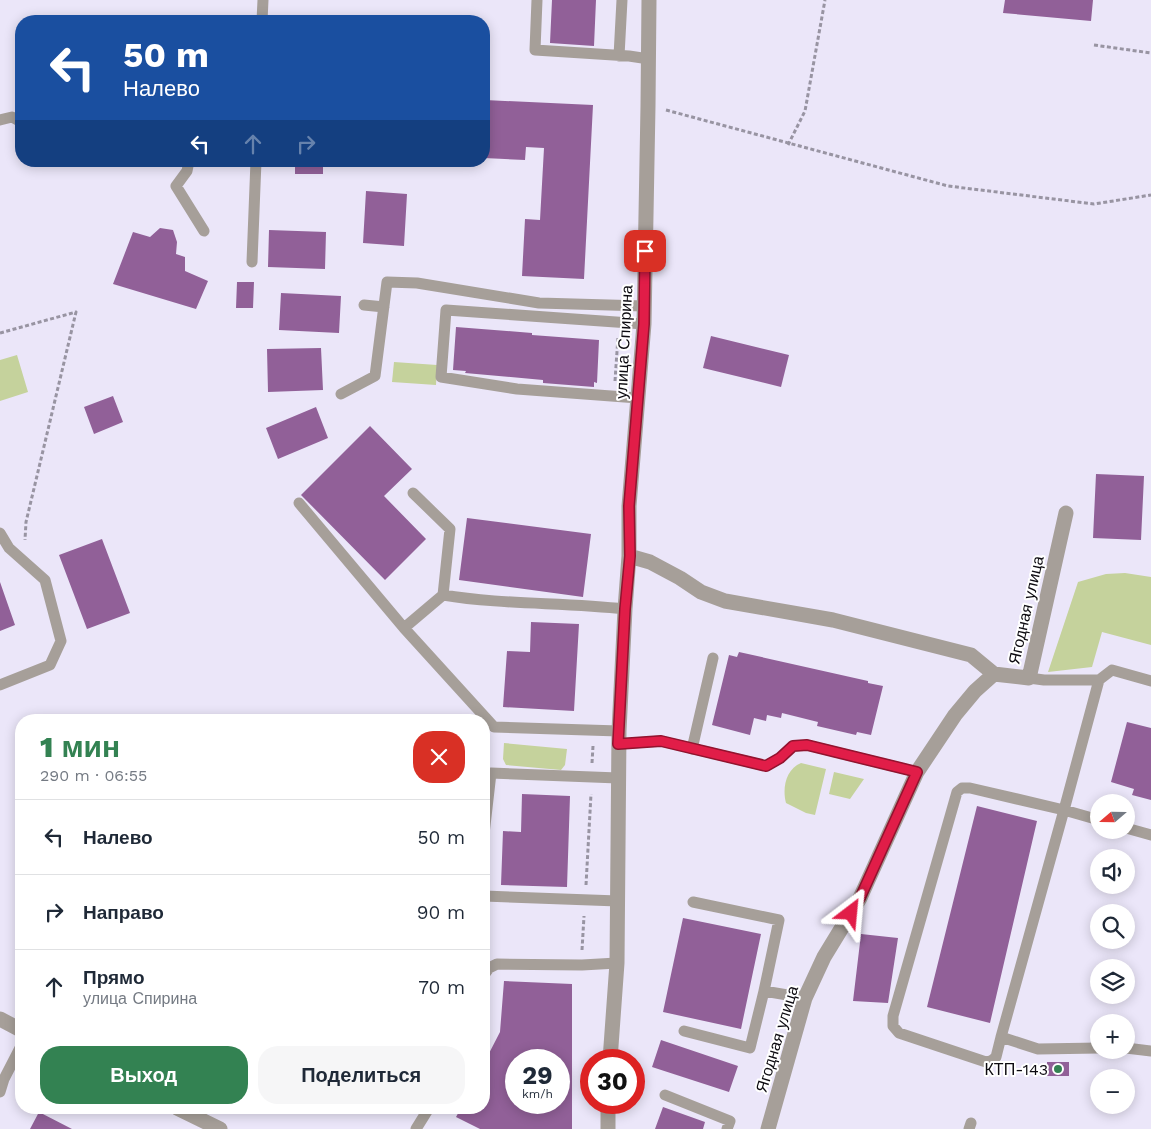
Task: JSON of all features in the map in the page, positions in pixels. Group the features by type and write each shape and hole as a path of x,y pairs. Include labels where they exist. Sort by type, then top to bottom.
{"street":[{"name":"улица Спирина","path":"611,1049 617,963 619,738 625,609 630,556 629,506 644,324 649,59 648,0"},
{"name":"Ягодная улица","path":"768,1129 805,998 824,957 860,898 917,772 955,715 975,691 994,674 1029,678 1066,513"},
{"path":"630,556 650,562 701,592 725,601 833,620 971,655 994,674"},
{"path":"0,1019 15,1027"},
{"path":"189,1114 220,1129"},
{"path":"608,1114 608,1129"}],"lane":[{"path":"262,15 263,0"},
{"path":"537,0 535,50 649,59"},
{"path":"619,56 622,0"},
{"path":"0,120 12,117 15,119"},
{"path":"188,167 176,186 204,231"},
{"path":"252,262 256,167"},
{"path":"340,394 374,376 388,282 416,284 538,302 644,306"},
{"path":"364,305 384,307"},
{"path":"638,398 518,389 441,377 446,310 644,324"},
{"path":"404,628 443,595 450,529 412,493"},
{"path":"298,503 404,628 482,714"},
{"path":"0,533 9,548 45,580 61,641 50,665 0,685"},
{"path":"443,595 472,600 625,609"},
{"path":"692,749 713,658"},
{"path":"1090,817 1064,810 970,788 962,788 957,792 893,1016 893,1026 899,1033 986,1062 996,1057 1001,1037 1064,810 1100,680 1112,670 1151,680"},
{"path":"1029,678 1044,680 1100,680"},
{"path":"490,723 494,727 594,731 619,738 661,741 766,766 780,758 793,746 807,745 917,772"},
{"path":"490,782 491,773 618,778"},
{"path":"1135,831 1151,835"},
{"path":"490,896 618,901"},
{"path":"684,1031 750,1048 779,920 693,902"},
{"path":"490,968 497,964 582,965 617,963"},
{"path":"764,991 805,998"},
{"path":"1001,1037 1038,1049 1090,1048"},
{"path":"1135,1049 1151,1051"},
{"path":"0,1092 4,1079 15,1058"},
{"path":"665,1095 730,1121 727,1129"},
{"path":"416,1129 426,1114"}],"path":[{"path":"788,145 805,111 824,0"},
{"path":"1094,46 1151,52"},
{"path":"648,106 788,145 948,186 1094,204 1151,196"},
{"path":"0,333 76,312 26,522 23,561"},
{"path":"614,396 619,323"},
{"path":"582,965 594,731"}],"green space":[{"path":"17,355 28,392 0,401 0,360"},
{"path":"394,362 437,365 436,385 392,382"},
{"path":"1125,573 1151,577 1151,645 1102,632 1092,667 1048,672 1078,582 1106,574"},
{"path":"504,743 567,749 565,765 561,770 506,765 503,759"},
{"path":"801,763 826,769 815,815 806,813 786,803 786,780 792,770"},
{"path":"834,772 864,779 850,799 829,794"}],"building":[{"path":"552,0 596,0 594,46 550,43"},
{"path":"1005,0 1093,0 1091,21 1003,13"},
{"path":"490,100 593,105 584,279 522,276 525,219 540,220 544,148 526,147 525,160 490,158"},
{"path":"295,167 323,167 323,174 295,174"},
{"path":"366,191 407,194 404,246 363,243"},
{"path":"160,228 173,230 177,242 176,254 185,257 185,271 208,281 196,309 113,284 133,232 150,237"},
{"path":"269,230 326,232 325,269 268,267"},
{"path":"237,282 254,282 253,308 236,308"},
{"path":"281,293 341,296 339,333 279,330"},
{"path":"456,327 599,340 597,383 594,382 594,387 543,383 543,380 465,373 466,371 453,370"},
{"path":"711,336 789,355 781,387 703,368"},
{"path":"321,348 323,390 268,392 267,349"},
{"path":"113,396 123,422 94,434 84,407"},
{"path":"316,407 328,438 278,459 266,428"},
{"path":"370,426 412,469 384,496 426,539 385,580 301,495"},
{"path":"1096,474 1144,476 1141,540 1093,538"},
{"path":"467,518 591,534 583,597 459,580"},
{"path":"102,539 130,613 87,629 59,555"},
{"path":"0,582 15,625 0,631"},
{"path":"531,622 579,624 574,711 503,707 507,651 530,652"},
{"path":"739,652 883,686 871,735 857,732 856,735 817,726 818,722 782,713 781,718 767,715 766,721 754,718 750,735 712,725 729,655 737,657"},
{"path":"1127,722 1151,728 1151,800 1135,796 1132,794 1134,789 1111,782"},
{"path":"522,794 570,796 567,887 501,885 503,831 521,832"},
{"path":"977,806 1037,821 990,1023 927,1007"},
{"path":"683,918 761,934 741,1029 663,1012"},
{"path":"861,934 898,938 888,1003 853,1001"},
{"path":"504,981 572,984 572,1129 480,1129 456,1117 458,1114 490,1114 490,1051 500,1032"},
{"path":"661,1040 738,1066 729,1092 652,1067"},
{"name":"КТП-143","path":"1047,1062 1069,1062 1069,1076 1047,1076"},
{"path":"663,1107 705,1122 703,1129 655,1129"},
{"path":"38,1114 43,1114 72,1129 30,1129"}],"place":[{"name":"КТП-143","path":"1058,1069"}],"route":[{"path":"645,251 644,324 629,506 630,556 625,609 618,744 661,741 766,766 780,758 793,746 807,745 917,772 860,898 851,913"}]}
